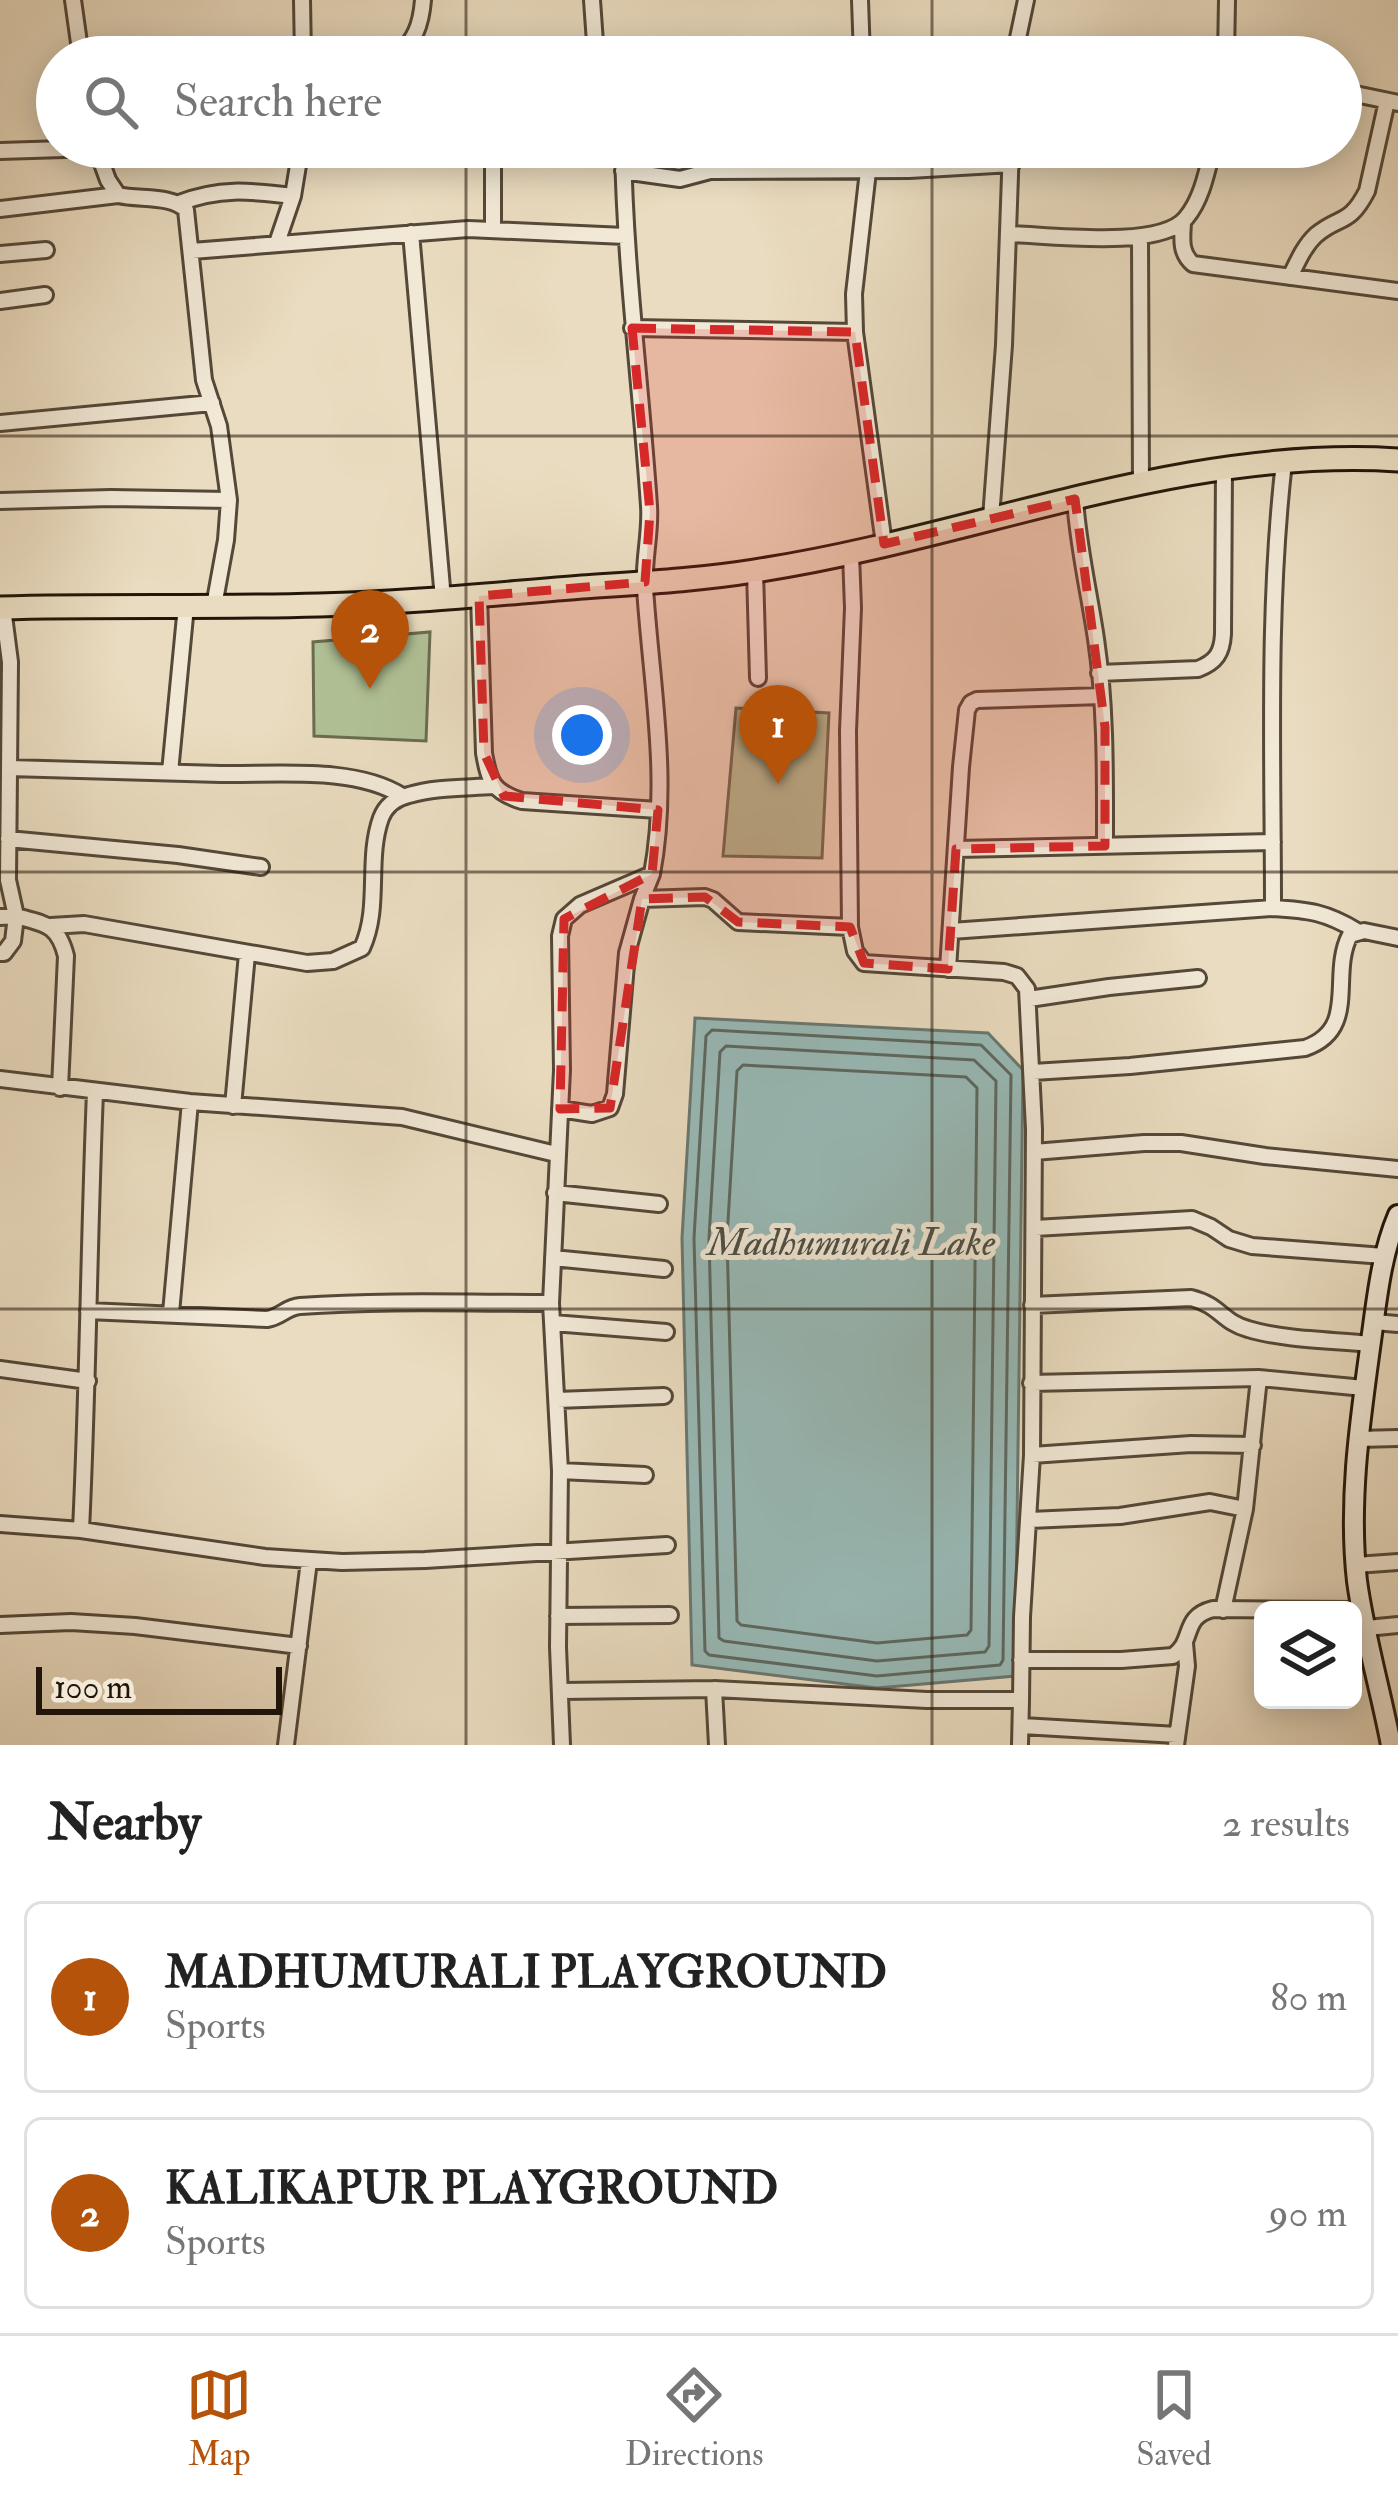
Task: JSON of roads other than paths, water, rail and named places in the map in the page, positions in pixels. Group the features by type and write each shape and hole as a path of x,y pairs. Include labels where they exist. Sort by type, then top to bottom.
{"main road":[{"path":"2,608 321,605 755,571 1224,470 1318,459 1398,460"}],"street":[{"path":"73,0 78,36"},
{"path":"302,0 303,36"},
{"path":"414,36 422,20 423,0"},
{"path":"592,0 595,36"},
{"path":"860,0 861,36"},
{"path":"1018,36 1026,0"},
{"path":"1226,36 1227,0"},
{"path":"1290,277 1318,232 1351,216 1367,191 1393,102 1362,95"},
{"path":"0,151 36,150"},
{"path":"104,168 118,195"},
{"path":"277,243 297,168"},
{"path":"493,168 493,229"},
{"path":"560,1109 592,1114 610,1108 615,1094 627,953 652,874 658,810 645,582 650,512 623,171 680,179 710,171 930,168"},
{"path":"992,518 1012,168"},
{"path":"1207,168 1198,199 1184,223 1182,244 1185,257 1193,264 1398,291"},
{"path":"868,171 854,294 855,332 884,544"},
{"path":"0,209 118,195 179,202 217,191 292,196"},
{"path":"179,202 186,210 204,380 219,426 229,500 214,606"},
{"path":"1009,234 1140,237 1184,223"},
{"path":"192,251 493,229 625,236"},
{"path":"411,232 443,599"},
{"path":"1140,237 1141,485"},
{"path":"0,254 46,250"},
{"path":"0,301 45,296"},
{"path":"632,328 855,332"},
{"path":"0,423 212,403"},
{"path":"1273,908 1273,576 1284,462"},
{"path":"1099,673 1198,669 1218,656 1222,646 1224,470"},
{"path":"1075,499 1105,727 1105,846"},
{"path":"0,501 229,500"},
{"path":"851,554 848,731 850,927 855,951 864,963 1004,972 1017,976 1028,989 1035,1228 1032,1456 1020,1745"},
{"path":"755,571 758,678"},
{"path":"479,596 484,753 493,786 504,796 522,801 658,810"},
{"path":"170,772 186,606"},
{"path":"0,953 13,941 4,880 10,662 2,608"},
{"path":"948,969 961,767 970,703 1102,696"},
{"path":"9,768 305,775 364,780 403,796"},
{"path":"8,916 51,926 98,926 307,963 333,962 362,948 372,917 377,840 389,805 417,792 493,786"},
{"path":"8,839 261,867"},
{"path":"956,849 1273,842"},
{"path":"562,1745 560,1471 551,1303 560,1109 560,936 564,919 580,905 652,874"},
{"path":"642,899 705,898 745,923 850,927"},
{"path":"951,931 1273,908 1318,912 1357,931 1398,938"},
{"path":"51,926 66,956 60,1088"},
{"path":"1033,1072 1130,1066 1317,1043 1334,1027 1346,943 1357,931"},
{"path":"233,1106 248,954"},
{"path":"1029,999 1198,978"},
{"path":"0,1079 190,1102 402,1117 556,1154"},
{"path":"81,1530 95,1092"},
{"path":"171,1312 190,1102"},
{"path":"1034,1151 1181,1143 1398,1169"},
{"path":"555,1193 659,1204"},
{"path":"1391,1745 1356,1565 1354,1488 1384,1256 1398,1215"},
{"path":"1035,1228 1192,1219 1229,1240 1252,1246 1384,1256"},
{"path":"553,1258 664,1269"},
{"path":"1032,1305 1191,1298 1208,1302 1230,1322 1250,1330 1371,1344"},
{"path":"88,1311 267,1319 300,1306 551,1303"},
{"path":"1374,1322 1398,1324"},
{"path":"553,1324 666,1331"},
{"path":"0,1370 88,1381"},
{"path":"1031,1383 1259,1378 1364,1388"},
{"path":"1223,1610 1245,1509 1259,1378"},
{"path":"557,1400 664,1396"},
{"path":"1358,1439 1398,1438"},
{"path":"1032,1456 1191,1444 1253,1445"},
{"path":"560,1471 645,1474"},
{"path":"1030,1520 1120,1516 1210,1502 1245,1509"},
{"path":"0,1524 81,1530 309,1561 425,1560 667,1545"},
{"path":"286,1745 309,1561"},
{"path":"1356,1565 1398,1562"},
{"path":"1022,1660 1173,1656 1180,1652 1192,1619 1201,1612 1365,1619 1398,1625"},
{"path":"558,1616 670,1615"},
{"path":"0,1625 135,1626 299,1646"},
{"path":"1022,1726 1176,1740 1187,1666 1185,1642"},
{"path":"562,1691 714,1689 1021,1700"},
{"path":"714,1689 717,1745"}],"water":[{"name":"Madhumurali Lake","path":"695,1018 988,1033 1023,1070 1015,1676 877,1688 692,1665 682,1238"}],"place":[{"name":"KALIKAPUR PLAYGROUND","path":"370,689"},
{"name":"MADHUMURALI PLAYGROUND","path":"778,784"}]}
